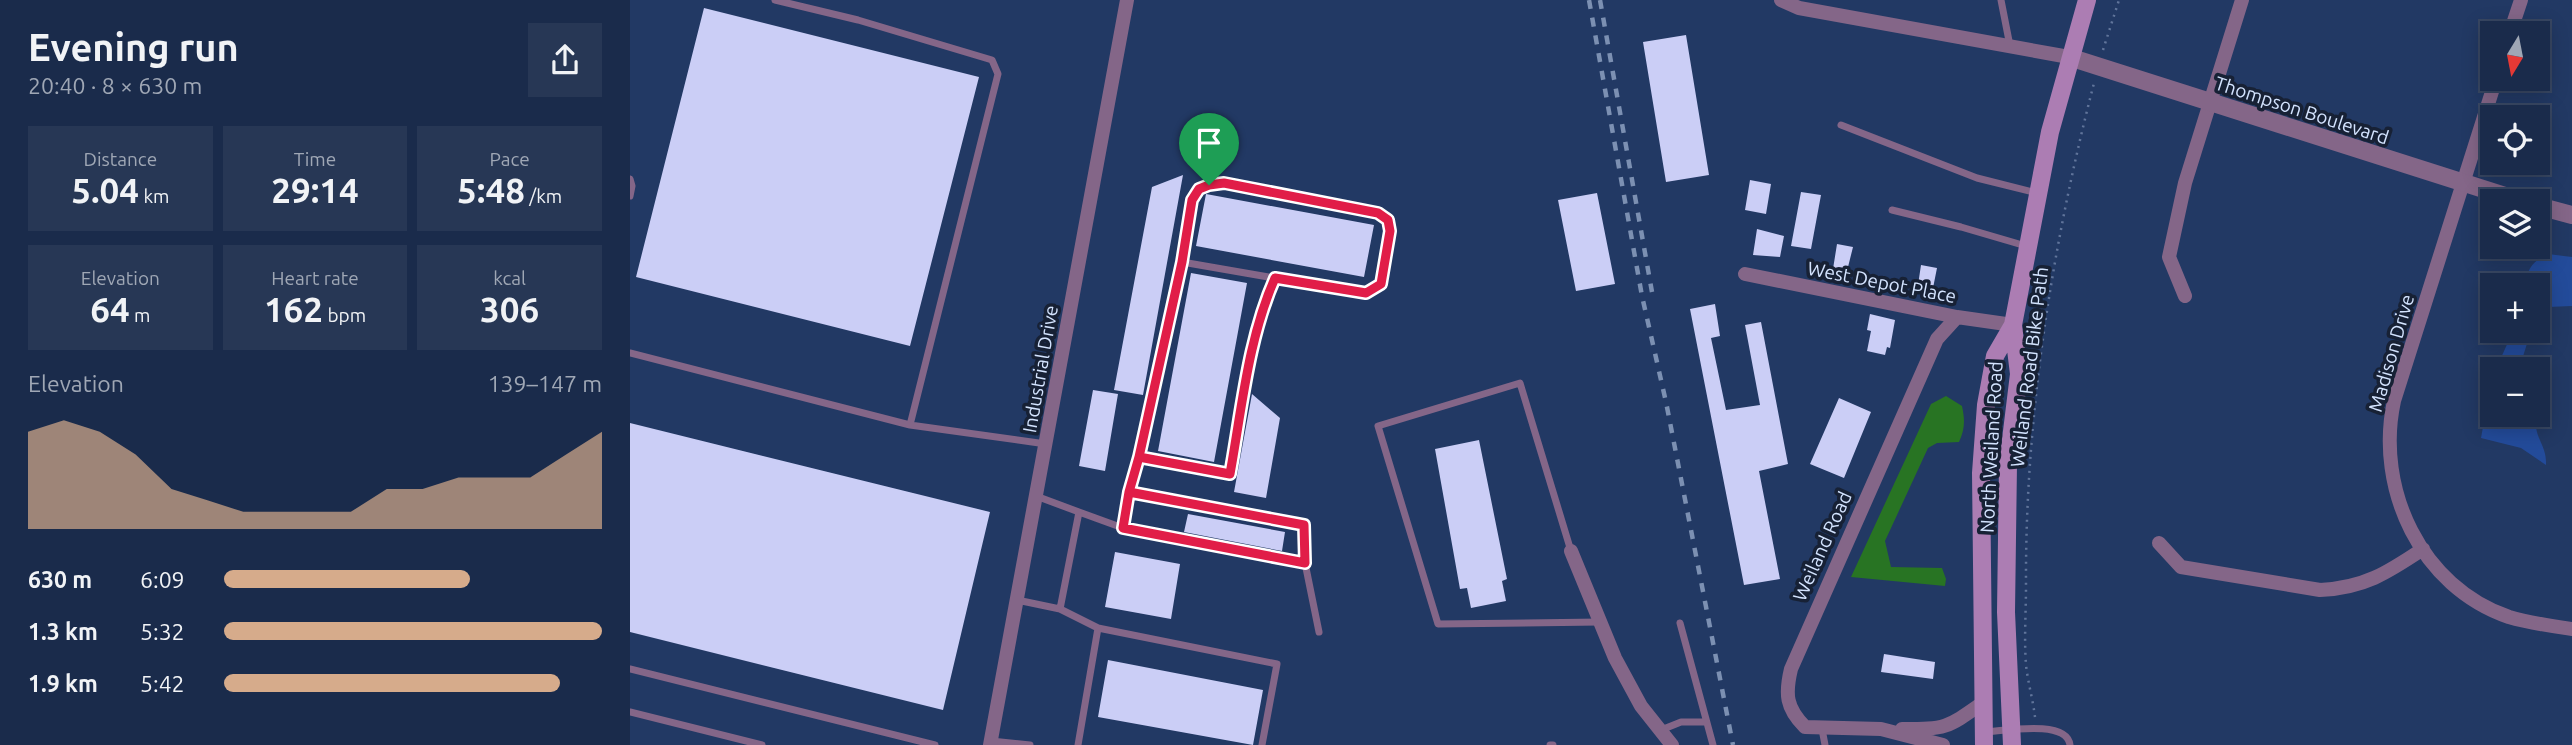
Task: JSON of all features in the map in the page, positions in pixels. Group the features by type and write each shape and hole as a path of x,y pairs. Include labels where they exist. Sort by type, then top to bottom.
{"main road":[{"path":"2012,325 2037,193 2069,57 2087,0"},
{"name":"North Weiland Road","path":"1985,738 1981,472 1986,405 1994,356 2012,325"},
{"name":"North Weiland Road","path":"2012,325 2019,374 2008,464 2006,612 2012,738"}],"street":[{"name":"Industrial Drive","path":"990,743 1128,0"},
{"path":"1781,0 1799,8 2069,57"},
{"path":"2185,296 2169,257 2185,183 2242,0"},
{"path":"2514,21 2521,0"},
{"name":"Thompson Boulevard","path":"2069,57 2482,189"},
{"name":"Madison Drive","path":"2492,91 2389,424 2390,457 2400,507 2411,532 2450,582 2507,616 2572,629"},
{"path":"2550,209 2572,215"},
{"name":"West Depot Place","path":"1745,274 1957,317 2012,325"},
{"name":"Weiland Road","path":"1822,729 1805,727 1788,706 1786,689 1791,669 1937,339 1957,317"},
{"path":"2159,544 2181,567 2320,590 2363,584 2386,574 2423,550"},
{"path":"1571,551 1615,658 1641,706 1672,745"},
{"path":"1822,729 1940,729 1952,725 1984,702"},
{"path":"1881,729 1943,745"}],"lane":[{"path":"775,0 858,20 992,60 998,74 910,425"},
{"path":"2001,0 2010,47"},
{"path":"1841,125 1978,178 2037,193"},
{"path":"630,179 630,196"},
{"path":"1123,528 1182,262 1192,200 1199,189 1224,183 1378,213 1388,220 1390,231 1381,284 1366,293 1182,262"},
{"path":"1892,210 2027,246"},
{"path":"1139,457 1230,474 1260,316 1275,278"},
{"path":"630,353 910,425 1046,444"},
{"path":"1571,551 1520,383 1378,426 1438,624 1600,622"},
{"path":"1129,492 1304,525 1305,563 1319,632"},
{"path":"1036,496 1123,528 1305,563"},
{"path":"1060,609 1079,512"},
{"path":"1017,600 1060,609 1098,628 1277,664 1262,745"},
{"path":"1680,623 1713,745"},
{"path":"1078,745 1098,628"},
{"path":"630,669 935,745"},
{"path":"630,712 762,745"},
{"path":"1661,731 1681,722 1706,722"},
{"path":"1985,738 2012,738 2035,727 2064,733 2070,739 2070,745"},
{"path":"1822,729 1825,745"},
{"path":"990,743 1030,745"}],"path":[{"name":"Weiland Road Bike Path","path":"2035,727 2026,666 2026,537 2032,437 2041,358 2071,180 2098,66 2119,0"}],"green space":[{"path":"1946,396 1962,406 1964,424 1959,442 1937,443 1928,448 1885,541 1891,567 1942,568 1946,579 1945,586 1851,577 1931,404"}],"water":[{"path":"2550,254 2572,257 2572,306 2550,307 2550,273 2528,273 2538,260 2550,259"},
{"path":"2508,343 2527,343 2523,357 2501,357"},
{"path":"2483,427 2536,427 2546,465 2521,448 2481,438"}],"building":[{"path":"704,8 979,77 910,346 636,277"},
{"path":"1686,35 1709,175 1666,182 1643,42"},
{"path":"1183,175 1143,395 1114,390 1152,187"},
{"path":"1750,180 1771,184 1766,214 1745,210"},
{"path":"1801,192 1821,195 1811,249 1791,246"},
{"path":"1597,193 1615,284 1576,291 1558,200"},
{"path":"1206,194 1374,225 1364,277 1196,246"},
{"path":"1757,229 1784,236 1780,257 1753,255"},
{"path":"1837,244 1853,247 1847,271 1833,269"},
{"path":"1921,265 1937,268 1933,288 1918,285"},
{"path":"1191,273 1247,283 1214,462 1158,451"},
{"path":"1715,304 1720,336 1711,338 1726,410 1760,405 1745,325 1761,322 1788,464 1759,471 1780,579 1744,585 1690,309"},
{"path":"1870,314 1895,320 1890,348 1887,347 1885,355 1867,351 1871,331 1867,330"},
{"path":"1093,390 1118,394 1105,471 1079,466"},
{"path":"1252,394 1280,418 1266,498 1234,492"},
{"path":"1839,398 1871,412 1844,478 1810,464"},
{"path":"630,423 990,512 943,710 630,632"},
{"path":"1479,440 1507,579 1502,581 1506,601 1471,608 1467,588 1460,589 1435,449"},
{"path":"1188,514 1285,532 1282,551 1184,532"},
{"path":"1115,552 1180,564 1171,619 1105,607"},
{"path":"1884,654 1935,662 1933,679 1881,672"},
{"path":"1108,660 1263,690 1253,745 1098,717"}],"railway":[{"path":"1589,0 1642,296 1666,402 1733,745"},
{"path":"1600,0 1652,292"}],"route":[{"path":"1209,185 1199,189 1192,200 1182,262 1129,492 1123,528 1305,563 1304,525 1129,492 1139,457 1230,474 1252,350 1263,305 1275,278 1366,293 1373,290 1381,284 1390,231 1388,220 1378,213 1224,183 1209,185"}]}
